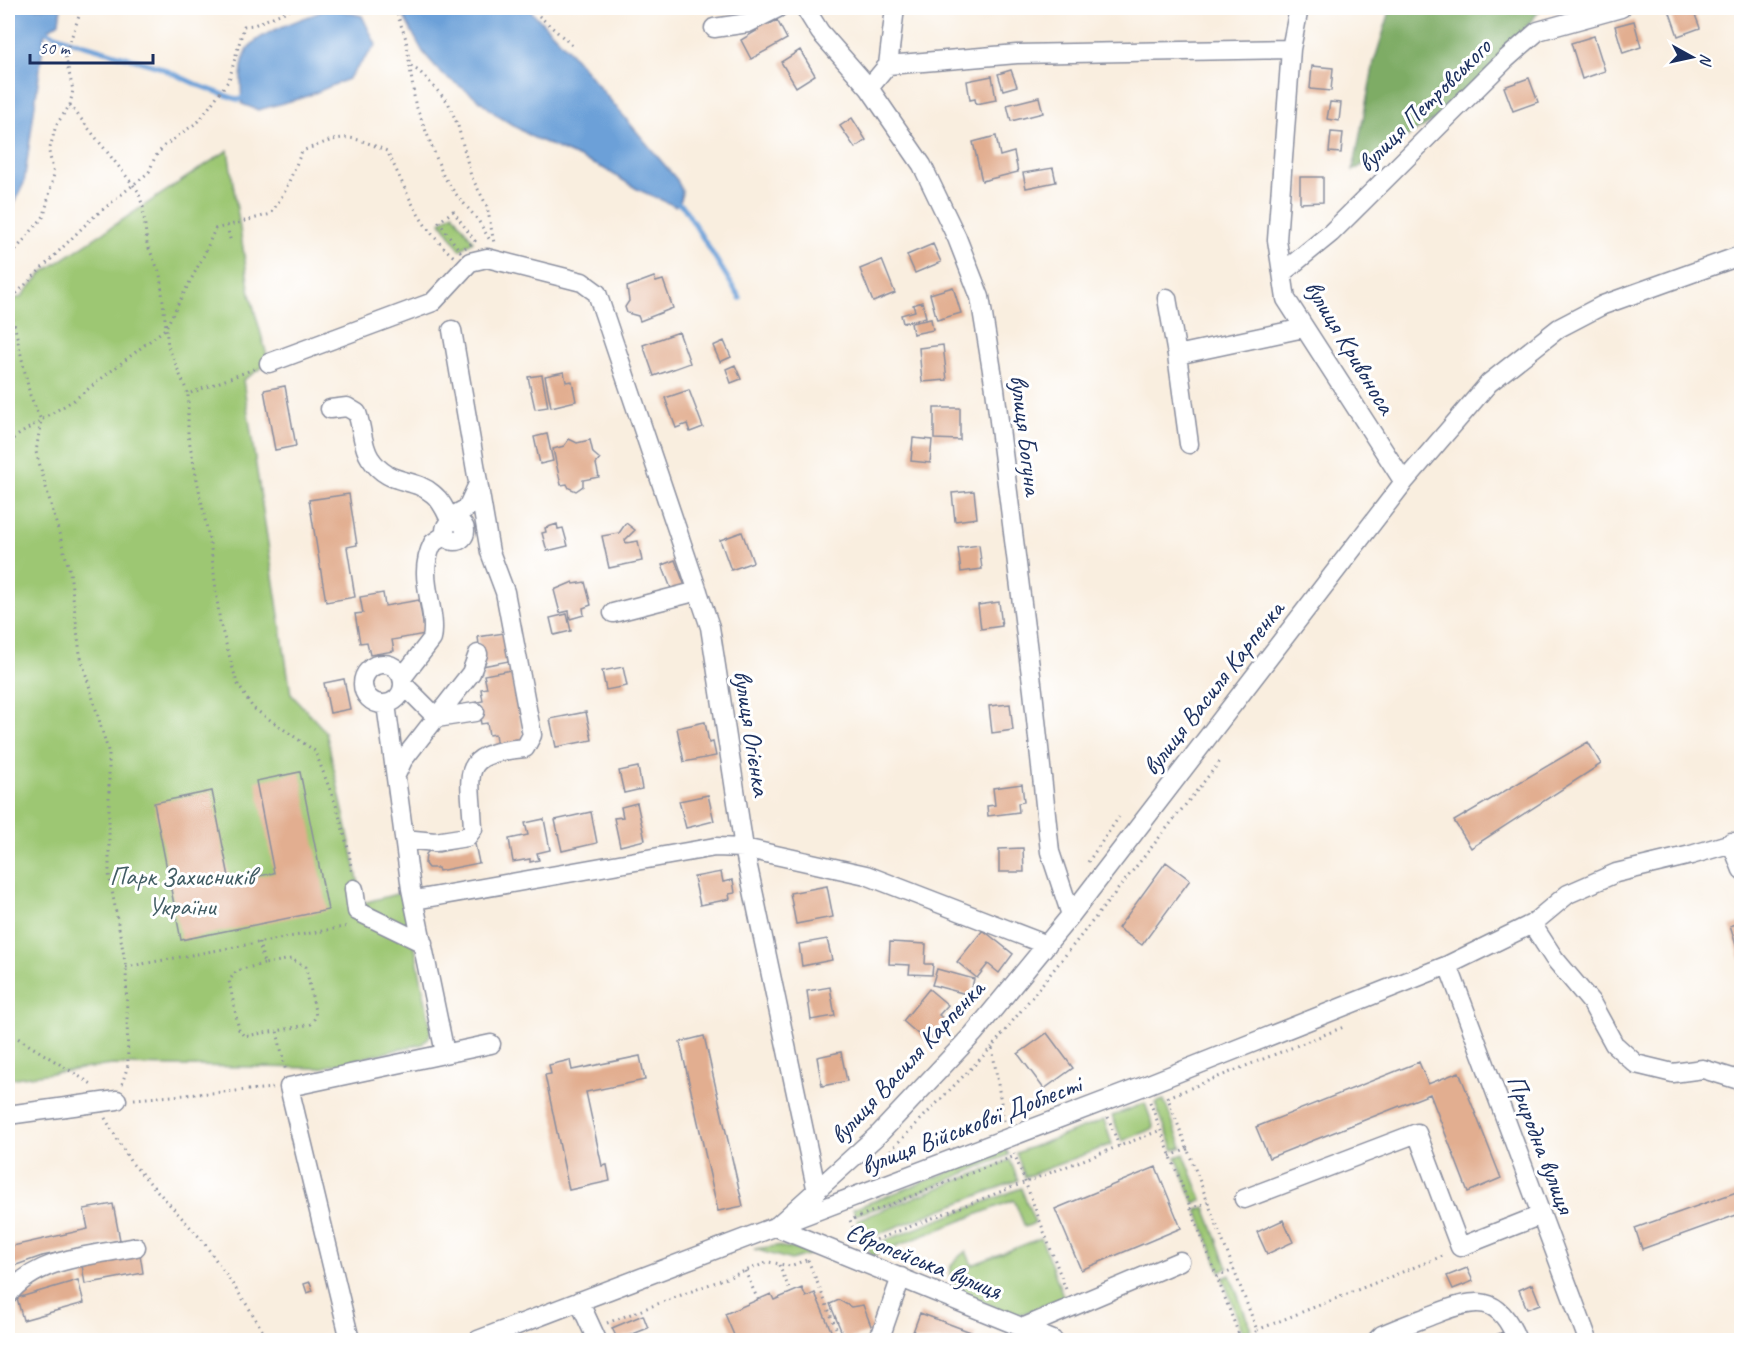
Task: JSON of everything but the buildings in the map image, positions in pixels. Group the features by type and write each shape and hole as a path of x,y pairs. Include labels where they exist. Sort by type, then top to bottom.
{"street":[{"path":"714,28 748,23 778,8"},
{"name":"вулиця Богуна","path":"805,8 820,32 869,88 922,165 957,238 980,297 995,389 1033,691 1050,852 1071,915"},
{"path":"869,88 888,65 895,8"},
{"name":"вулиця Кривоноса","path":"1299,8 1291,49 1277,240 1286,299 1404,482"},
{"name":"вулиця Петровського","path":"1282,273 1331,233 1424,144 1506,59 1538,31 1621,8"},
{"path":"888,65 1017,54 1291,49"},
{"name":"вулиця Василя Карпенка","path":"776,1227 817,1192 928,1083 974,1033 1071,915 1404,482 1489,383 1559,328 1603,305 1742,255"},
{"path":"269,363 433,302 470,262 488,258 498,260"},
{"name":"вулиця Огієнка","path":"498,260 582,282 597,293 710,627 744,848 817,1192"},
{"path":"1167,298 1189,444"},
{"path":"1177,355 1304,328"},
{"path":"404,839 435,842 467,837 473,829 468,777 471,769 486,755 497,751 525,748 529,744 531,735 505,592 490,552 452,330"},
{"path":"330,409 347,407 357,413 368,456 378,467 391,478 421,486 434,495 452,526 480,540 490,552"},
{"path":"437,718 402,681 393,667 387,664 373,667 368,671 363,684 367,697 379,704 386,704 398,697 402,681 432,639 426,579 427,564 433,543 467,508 478,484"},
{"path":"614,613 698,591"},
{"path":"396,774 403,760 471,673 478,654"},
{"path":"386,704 404,839 445,1053"},
{"path":"437,718 476,712"},
{"path":"1736,841 1742,870"},
{"name":"вулиця Військової Доблесті","path":"478,1341 1144,1086 1448,965 1532,924 1568,894 1607,877 1736,841"},
{"path":"415,900 715,847 744,848 866,875 1047,945"},
{"path":"354,889 357,911 423,943"},
{"path":"1532,924 1554,958 1591,1002 1614,1044 1636,1064 1673,1073 1703,1069 1742,1081"},
{"name":"Природна вулиця","path":"1448,965 1588,1341"},
{"path":"350,1341 289,1087 491,1044"},
{"path":"8,1115 117,1100"},
{"path":"1244,1199 1417,1133 1460,1246 1541,1215"},
{"name":"Європейська вулиця","path":"776,1227 1053,1341"},
{"path":"8,1295 17,1283 31,1272 48,1265 136,1247"},
{"path":"1022,1328 1180,1261"},
{"path":"875,1341 881,1335 901,1277"},
{"path":"579,1301 595,1335"},
{"path":"1377,1341 1382,1335 1424,1318 1469,1302 1478,1302 1500,1311 1509,1322 1517,1341"}],"path":[{"path":"8,259 44,216 54,174 49,152 51,143 56,125 70,105 73,90 65,55 82,8"},
{"path":"117,1100 128,1065 126,967 109,874 109,754 80,654 70,572 36,452 41,420 30,395 8,301 90,220 149,172 155,157 164,146 199,121 229,80 244,26 294,8"},
{"path":"395,8 406,39 415,103 443,175 488,233 498,260"},
{"path":"530,8 573,46"},
{"path":"410,65 420,72 448,102 458,126 471,176 487,206 498,260"},
{"path":"70,105 133,184 143,207 147,244 160,274 168,346 188,394 188,435 211,549 220,623 237,683 253,708 315,752 337,808 349,852 354,889"},
{"path":"8,442 74,400 165,329 215,229 271,214 285,191 302,150 344,136 354,137 387,151 414,213 432,236 465,267"},
{"path":"453,212 475,241 460,251 439,222 453,212"},
{"path":"228,226 231,243"},
{"path":"188,394 204,390 269,363"},
{"path":"882,1159 992,1047 1111,901 1222,759"},
{"path":"126,967 349,926"},
{"path":"260,942 264,964"},
{"path":"291,959 306,967 316,1016 311,1024 278,1031 244,1036 239,1030 229,981 237,970 291,959"},
{"path":"1168,1097 1354,1023"},
{"path":"8,1032 117,1100 289,1087 278,1031"},
{"path":"992,1047 1008,1138 1072,1305"},
{"path":"1144,1086 1241,1341"},
{"path":"1165,1090 1257,1330"},
{"path":"97,1103 130,1161 202,1240 249,1308 268,1341"},
{"path":"1107,1113 1119,1146"},
{"path":"1015,1156 850,1220 861,1246 1161,1130"},
{"path":"1170,1155 1188,1149"},
{"path":"881,1151 884,1165"},
{"path":"1191,1209 1208,1202"},
{"path":"848,1239 856,1235"},
{"path":"1251,1341 1257,1330 1460,1246"},
{"path":"595,1335 769,1262 790,1266 816,1256"},
{"path":"808,1260 841,1341"},
{"path":"779,1265 791,1293"},
{"path":"1217,1277 1234,1270"},
{"path":"746,1271 758,1300"}],"green space":[{"path":"1391,8 1542,8 1464,101 1353,171 1374,62"},
{"name":"Парк Захисників України","path":"228,150 250,294 269,363 243,380 291,694 326,732 363,903 404,892 431,1029 429,1037 422,1044 320,1068 112,1065 8,1079 8,301 21,297 42,273"},
{"path":"453,213 473,241 460,250 441,222"},
{"path":"1164,1100 1182,1147 1174,1150 1155,1103"},
{"path":"1145,1103 1154,1128 1122,1141 1112,1116"},
{"path":"1104,1120 1112,1144 1025,1177 1016,1153"},
{"path":"1006,1150 1009,1155 893,1203 855,1215 853,1209"},
{"path":"1184,1154 1202,1200 1194,1203 1176,1157"},
{"path":"1010,1160 1018,1180 865,1239 857,1220"},
{"path":"1021,1188 1035,1223 1025,1227 1014,1200 871,1256 868,1247"},
{"path":"1205,1207 1228,1268 1220,1271 1197,1210"},
{"path":"1041,1238 1064,1298 1022,1314 1009,1314 956,1290 950,1278 951,1266 966,1251 972,1265"},
{"path":"776,1246 817,1252 791,1260 754,1249"},
{"path":"1230,1275 1251,1329 1243,1333 1223,1278"}],"water":[{"path":"8,8 61,8 59,22 45,32 24,183 8,215"},
{"path":"331,8 362,16 376,45 348,79 305,97 258,110 242,104 243,62 248,49 254,42 274,30"},
{"path":"399,8 529,9 566,47 677,180 682,191 681,200 675,206 637,189 605,169 532,137 498,116 473,95 442,74 423,52"}],"waterway":[{"path":"42,26 48,32 159,67 200,86 239,100 247,94"},
{"path":"672,200 683,206 740,298"}]}
